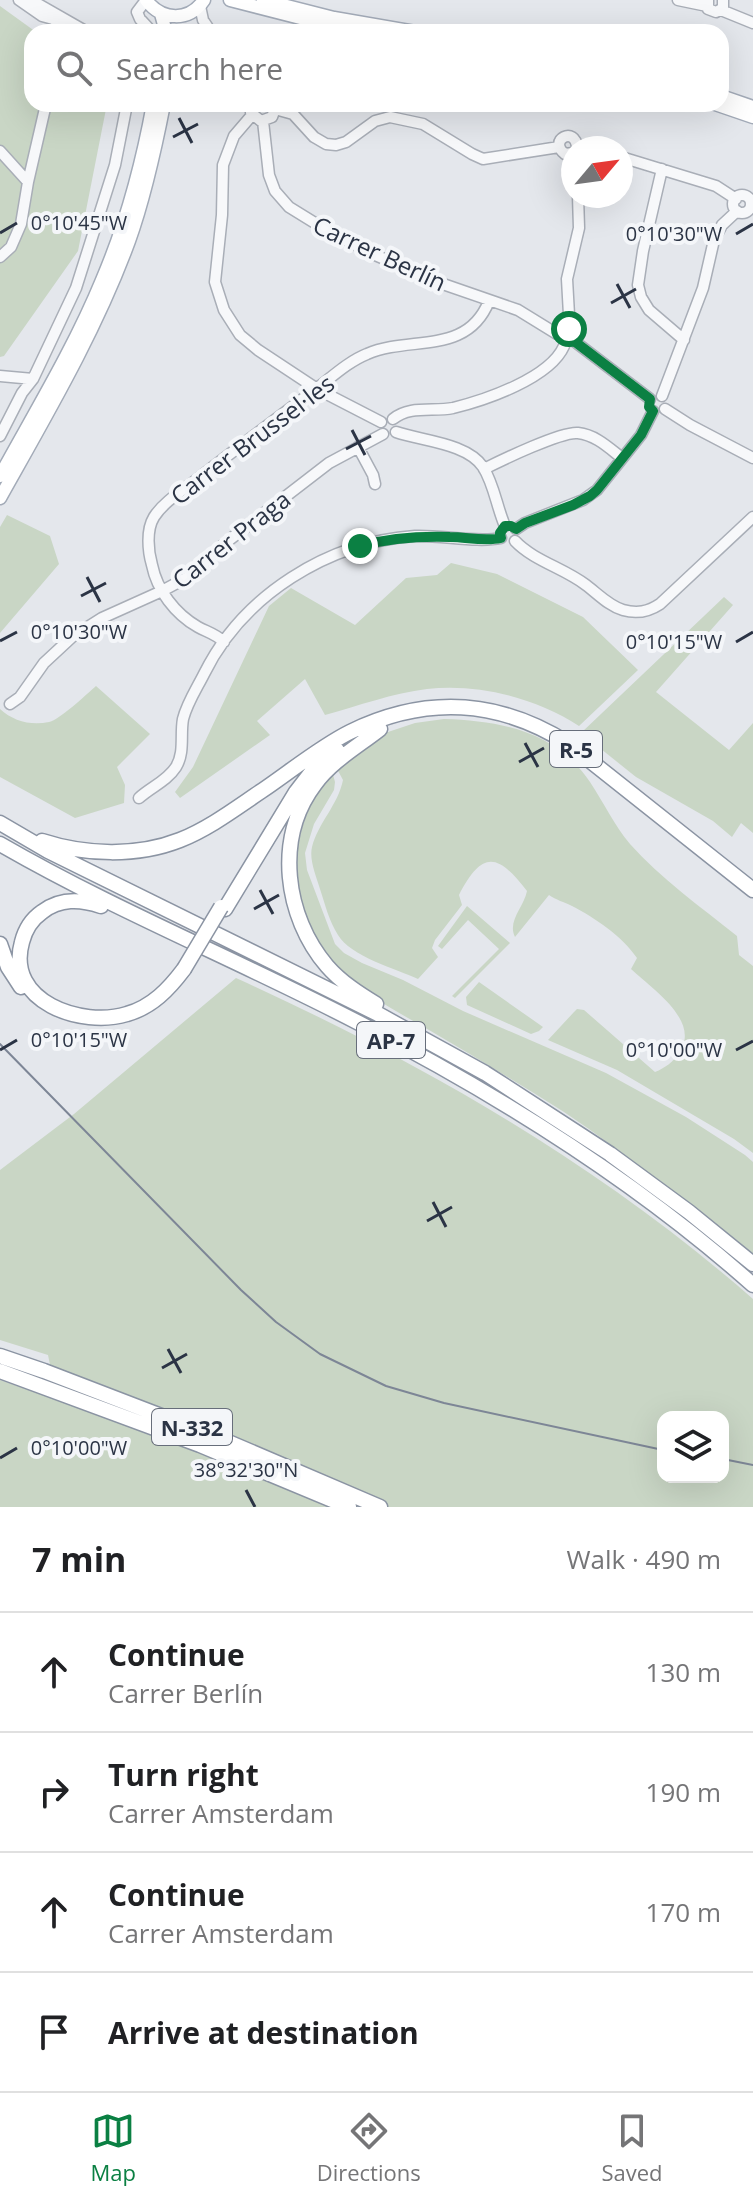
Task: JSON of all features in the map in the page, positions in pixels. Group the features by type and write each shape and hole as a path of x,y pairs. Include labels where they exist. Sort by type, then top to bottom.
{"highway":[{"name":"R-5","path":"0,822 45,842 70,848 122,852 156,847 199,831 345,735 393,715 417,709 482,709 521,719 578,750 753,890"},
{"path":"223,908 250,872 287,805 308,777 339,748 365,733 418,716 440,713 504,719 538,732 579,757 753,899"},
{"name":"R-5","path":"141,917 81,900 62,902 46,909 28,927 22,942 20,964 26,981 35,994 54,1008 73,1015 103,1018 127,1014 148,1005 186,970 297,785 321,758 363,728"},
{"path":"380,729 329,768 311,789 297,819 290,851 291,886 296,911 310,942 327,966 354,991 531,1097 610,1154"},
{"name":"AP-7","path":"0,822 48,851 378,1014 485,1073 610,1154 753,1264"},
{"name":"AP-7","path":"0,844 67,881 358,1022 450,1071 603,1168 753,1285"},
{"path":"0,944 12,974 29,994 46,1008 82,1021 117,1021 145,1011 169,994 186,970"},
{"path":"0,1349 44,1371"},
{"name":"N-332","path":"0,1356 248,1450 379,1506"},
{"name":"N-332","path":"0,1371 176,1435 349,1507"},
{"path":"282,1479 337,1507"}],"main road":[{"path":"146,0 161,14 174,17 187,15 205,3"},
{"path":"230,0 324,24"},
{"path":"263,0 369,24"},
{"path":"161,14 164,24"},
{"path":"182,24 187,15"},
{"path":"729,99 753,107"},
{"path":"729,109 753,117"},
{"path":"0,476 72,345 103,280 133,195 151,112"},
{"path":"0,498 86,340 112,284 138,213 162,112"}],"street":[{"path":"19,0 59,24"},
{"path":"31,0 73,24"},
{"path":"146,0 139,7 138,14 146,24"},
{"path":"678,0 708,3 713,12 722,5 753,23"},
{"path":"205,3 203,20 206,24"},
{"path":"0,257 11,247 18,233 44,112"},
{"path":"0,436 22,393 33,379 76,288 115,165 125,112"},
{"path":"273,112 272,117 255,113 234,136 223,165 222,215 215,265 217,292 228,319 247,342 317,389 381,422"},
{"path":"288,112 314,137 331,145 351,140 375,121 390,117 423,124 483,159 559,147"},
{"name":"Carrer Berlín","path":"255,113 271,181 275,191 289,207 375,255 562,331"},
{"path":"561,139 561,150"},
{"path":"0,151 28,182"},
{"path":"633,161 716,186 736,199"},
{"path":"662,169 638,285 649,310 684,340"},
{"path":"736,199 744,196 752,204 747,212 737,211"},
{"path":"736,199 737,211"},
{"path":"578,208 579,228 567,279 569,315 558,342 569,343 666,402 665,409"},
{"path":"665,409 659,412 649,407 684,340 707,277 716,235 737,211"},
{"name":"Carrer Brussel·les","path":"224,642 182,616 162,591 149,554 149,530 155,515 354,361 369,353 439,341 467,330 480,319 489,301"},
{"path":"393,419 409,411 451,408 504,391 551,364 574,333 562,331"},
{"path":"0,376 33,379"},
{"path":"665,409 753,458"},
{"path":"139,798 162,782 176,767 181,753 185,715 205,671 224,642 251,610 281,584 337,554 380,541 412,536 501,538 500,533 512,532 525,523 573,505 597,490 641,435 653,411"},
{"path":"386,418 393,419 398,425 396,432 390,436 383,434 379,427 381,422 386,418"},
{"path":"396,432 458,449 477,461 484,469 512,532 523,549 582,581 618,609 652,610 753,517"},
{"path":"484,469 570,433 600,441 622,458"},
{"name":"Carrer Praga","path":"10,704 20,697 44,663 72,637 102,618 188,577 224,544 329,463 383,434"},
{"path":"358,447 375,484"}],"green space":[{"path":"0,6 25,24 24,112 105,112 78,251 4,356 0,357"},
{"path":"7,515 50,536 59,564 0,633 0,527"},
{"path":"451,563 497,574 583,617 638,670 579,726 525,700 466,688 414,691 325,715 305,679 257,721 270,735 180,798 175,792 193,767 269,606 291,588 355,625 406,578 437,575"},
{"path":"724,597 733,605 656,692 729,750 753,723 753,833 741,823 732,837 713,821 636,777 581,733"},
{"path":"96,686 150,734 117,767 125,785 124,803 75,818 0,777 0,709 23,722 49,722"},
{"path":"444,719 506,726 544,740 561,751 590,782 619,829 642,857 737,936 739,955 753,966 753,1153 617,1070 548,1040 577,1009 584,1010 655,1072 679,1053 684,1041 684,1029 671,1006 631,969 637,958 631,950 608,928 581,911 549,895 515,937 514,920 527,891 507,869 498,864 483,864 467,881 459,895 462,905 435,940 432,948 438,957 418,979 363,956 338,935 313,868 311,852 343,780 336,767 385,733 415,723"},
{"path":"332,771 334,790 314,824 305,853 307,870 335,944 362,963 606,1073 686,1117 745,1155 753,1162 753,1256 589,1129 379,1001 331,963 306,920 297,876 297,854 308,810"},
{"path":"467,906 510,943 455,998 452,996 499,949 468,920 442,949 438,946"},
{"path":"236,978 373,1045 506,1119 633,1204 753,1299 753,1507 0,1507 0,1380 57,1400 48,1355 0,1340 0,1170 74,1114"},
{"path":"479,982 543,1027 531,1034 467,1005 466,997"}],"tram line":[{"path":"0,1044 241,1290 276,1322 320,1354 386,1386 444,1403 657,1449"},
{"path":"729,1460 753,1465"}],"route":[{"path":"360,546 412,536 501,538 500,533 505,526 516,529 573,505 597,490 641,435 653,411 649,407 650,399 574,341 574,333 569,329"}]}
